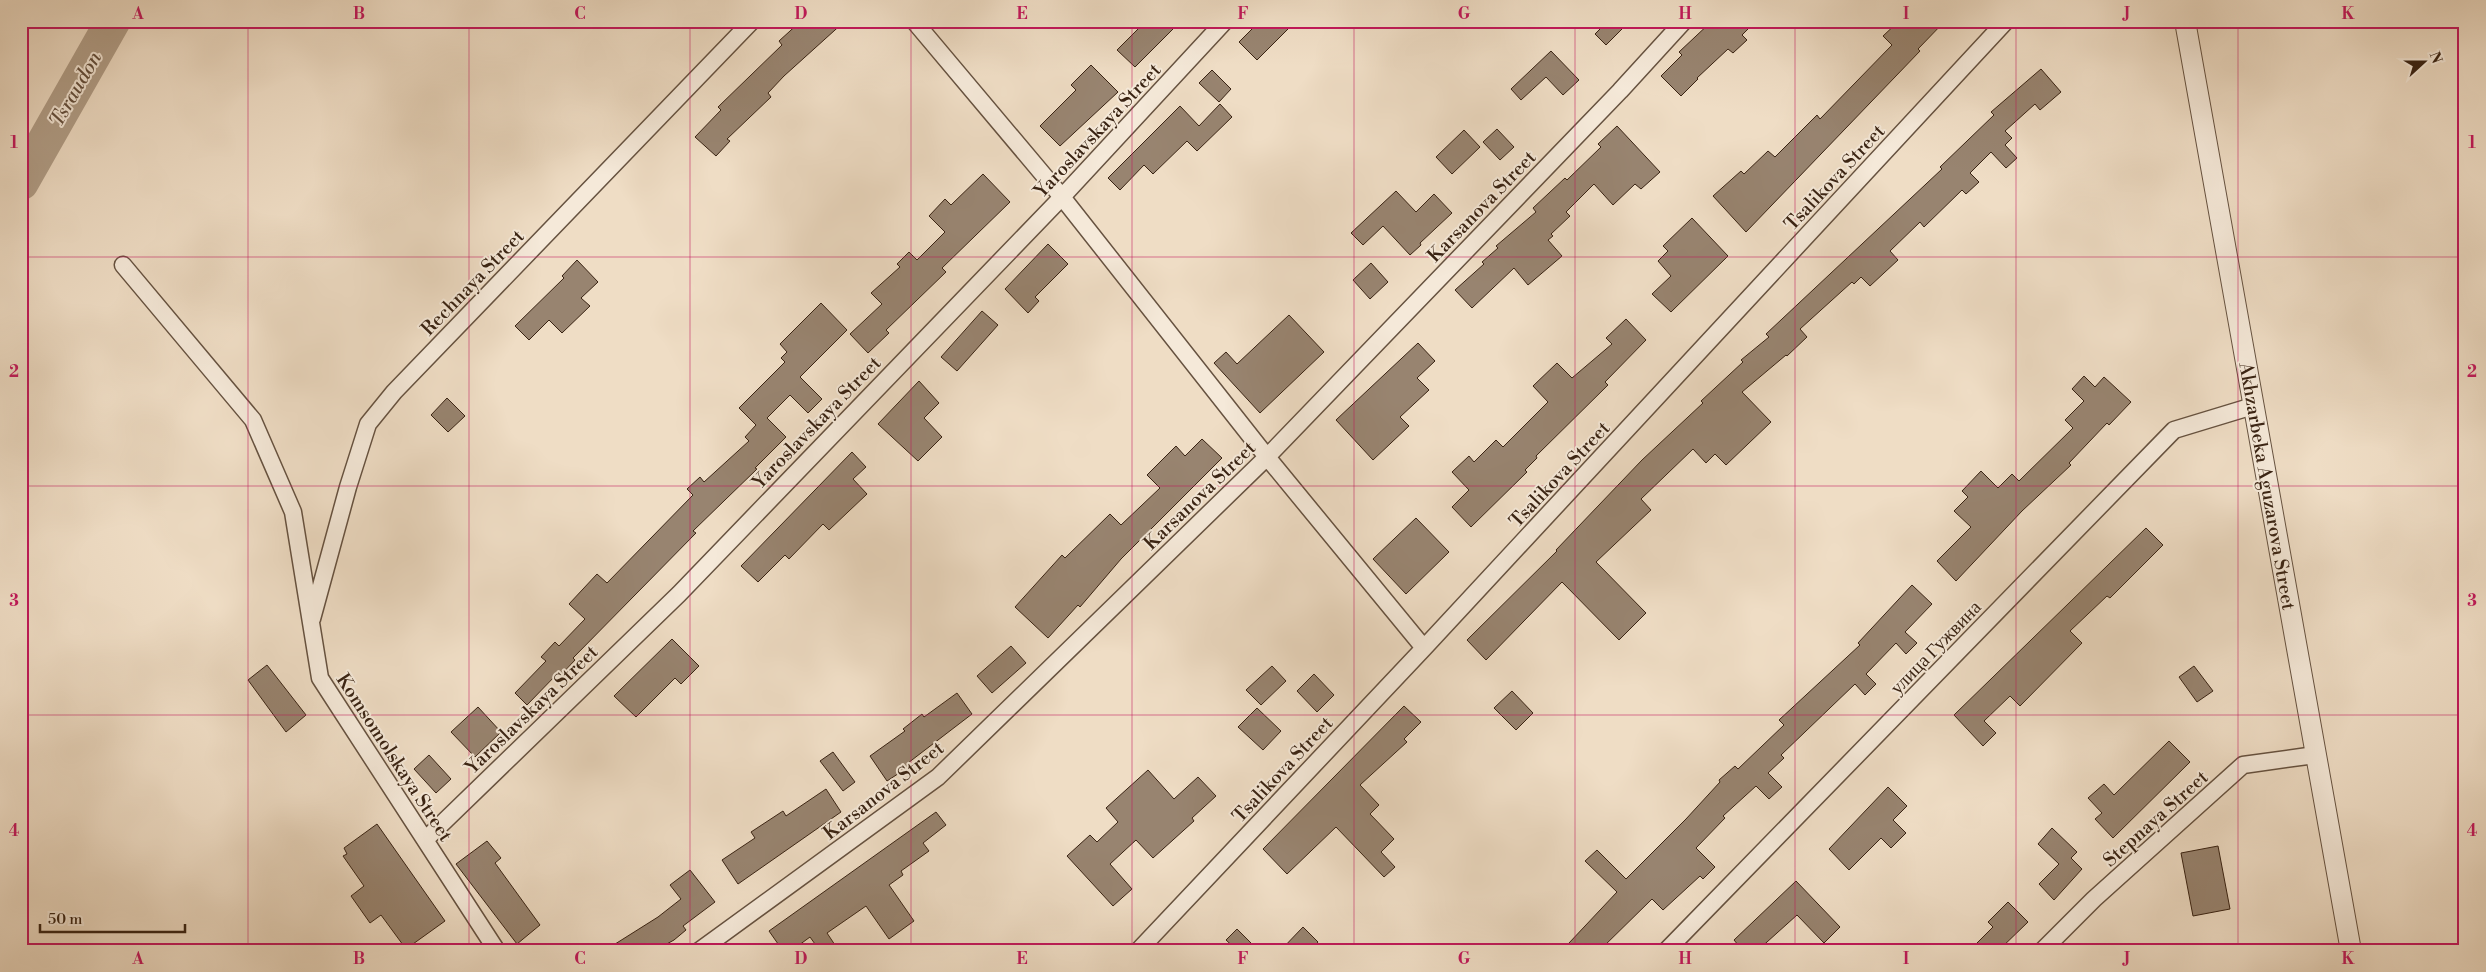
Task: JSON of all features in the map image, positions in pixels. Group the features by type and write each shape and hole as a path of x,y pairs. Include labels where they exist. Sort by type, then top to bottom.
{"street":[{"name":"Rechnaya Street","path":"311,624 348,488 368,424 394,392 752,21"},
{"path":"914,21 1062,198 1266,457 1424,648"},
{"name":"Yaroslavskaya Street","path":"425,840 678,594 1062,198 1225,21"},
{"name":"Karsanova Street","path":"699,951 938,778 1266,457 1620,91 1684,21"},
{"name":"Tsalikova Street","path":"1138,951 1424,648 2006,21"},
{"name":"Akhzarbeka Aguzarova Street","path":"2185,21 2351,951"},
{"name":"Komsomolskaya Street","path":"123,265 253,420 293,512 320,678 497,951"},
{"name":"улица Гужвина","path":"1666,951 2174,430 2253,406"},
{"name":"Stepnaya Street","path":"2042,951 2094,899 2243,765 2316,755"}],"building":[{"path":"801,21 845,21 784,76 768,93 771,97 727,139 730,141 716,156 695,137 721,110 718,107 782,45 779,41"},
{"path":"1146,21 1181,21 1135,67 1117,50"},
{"path":"1260,21 1296,21 1257,60 1239,42"},
{"path":"1608,21 1630,21 1606,45 1595,34"},
{"path":"1712,21 1756,21 1742,35 1747,40 1733,53 1728,49 1681,96 1661,76 1682,55 1679,52"},
{"path":"1899,21 1945,21 1918,49 1920,51 1746,232 1713,196 1741,171 1744,174 1768,151 1775,157 1817,115 1820,119 1892,45 1883,36"},
{"path":"1551,51 1579,80 1563,95 1546,77 1521,100 1511,89"},
{"path":"1091,65 1118,92 1060,146 1040,126 1076,90 1071,85"},
{"path":"2041,69 2061,92 2040,110 2035,104 2005,131 2012,138 2005,145 2017,158 2006,168 1991,152 1970,173 1979,182 1966,194 1962,190 1924,227 1920,222 1890,251 1898,260 1870,286 1861,277 1854,284 1852,282 1800,329 1807,337 1787,356 1742,392 1771,422 1726,465 1715,454 1706,463 1693,449 1641,499 1651,510 1596,562 1646,613 1619,640 1562,582 1486,660 1467,640 1557,551 1642,460 1703,403 1701,401 1743,362 1741,360 1769,337 1766,334 1942,169 1940,167 1994,115 1991,112"},
{"path":"1212,70 1231,89 1219,102 1199,83"},
{"path":"1220,104 1232,117 1197,151 1187,141 1153,174 1144,165 1120,190 1108,178 1180,106 1199,126"},
{"path":"1617,126 1660,172 1641,189 1635,184 1613,205 1594,184 1566,212 1570,216 1551,234 1553,236 1548,240 1562,256 1528,285 1514,268 1472,308 1455,290 1484,264 1482,262 1498,248 1496,246 1536,212 1533,208 1565,178 1567,180 1601,147 1598,144"},
{"path":"1497,129 1514,147 1500,160 1483,142"},
{"path":"1464,130 1480,147 1452,174 1436,157"},
{"path":"983,174 1010,202 942,268 946,272 886,330 889,333 868,353 850,334 882,304 871,293 900,267 897,264 909,252 917,260 945,232 929,216 945,199 951,205"},
{"path":"1396,191 1416,212 1434,194 1452,213 1410,255 1383,226 1363,245 1351,233"},
{"path":"1692,218 1728,256 1671,312 1652,294 1671,276 1658,261 1668,251 1663,246"},
{"path":"1048,244 1068,264 1035,297 1039,301 1028,313 1005,289"},
{"path":"577,260 598,282 581,298 590,306 562,333 549,320 529,340 515,326 564,278 562,276"},
{"path":"1371,263 1388,282 1370,299 1353,280"},
{"path":"821,303 847,330 800,377 822,399 808,413 790,395 767,418 786,437 755,468 757,469 693,531 696,533 573,658 575,660 560,676 558,673 527,705 515,693 546,661 541,657 555,642 559,646 585,619 569,604 597,574 607,583 693,495 687,489 700,477 704,482 749,441 745,437 756,425 739,408 785,362 781,358 787,352 780,344"},
{"path":"982,311 998,325 957,371 941,357"},
{"path":"1289,315 1324,352 1260,413 1214,363 1226,352 1237,364"},
{"path":"1626,319 1646,340 1605,382 1608,385 1536,456 1537,458 1525,470 1527,472 1471,527 1452,507 1469,490 1452,472 1469,456 1474,462 1496,440 1503,447 1548,402 1533,386 1557,363 1572,378 1612,344 1606,338"},
{"path":"1418,343 1435,361 1417,378 1429,390 1400,417 1409,426 1373,460 1336,420"},
{"path":"2084,376 2095,387 2104,377 2131,402 2109,425 2107,423 2069,463 2071,465 2022,511 1956,581 1937,561 1971,527 1954,511 1968,497 1962,491 1981,471 1998,488 2012,474 2019,481 2073,428 2065,420 2084,401 2072,389"},
{"path":"919,381 939,403 924,418 942,437 918,461 878,424"},
{"path":"447,398 465,416 448,432 431,415"},
{"path":"1202,439 1222,458 1121,559 1080,607 1078,605 1048,638 1015,607 1062,555 1065,558 1110,514 1121,525 1160,488 1147,475 1176,446 1185,456"},
{"path":"852,452 866,467 853,479 867,494 829,530 823,524 789,559 785,555 758,582 741,566"},
{"path":"1416,518 1449,552 1406,594 1373,559"},
{"path":"2146,528 2163,545 2110,598 2107,596 2070,631 2082,643 2020,706 2010,696 1984,721 1996,733 1983,746 1954,715"},
{"path":"1912,585 1932,604 1905,632 1917,643 1906,654 1896,643 1866,674 1876,684 1865,695 1855,684 1781,755 1784,758 1768,773 1782,787 1769,799 1756,786 1723,816 1725,818 1696,848 1715,867 1703,879 1700,876 1663,910 1652,899 1599,951 1576,951 1569,943 1617,892 1585,861 1597,850 1626,879 1686,819 1720,782 1719,780 1735,766 1738,769 1784,725 1779,720 1860,645 1858,643"},
{"path":"672,639 699,666 681,684 675,678 636,717 614,696"},
{"path":"1011,646 1026,663 992,693 977,676"},
{"path":"267,665 306,715 286,732 248,680"},
{"path":"1272,666 1286,681 1261,705 1246,690"},
{"path":"2194,666 2213,691 2197,702 2179,677"},
{"path":"1314,674 1334,695 1317,712 1297,691"},
{"path":"1512,691 1533,713 1516,730 1494,708"},
{"path":"957,693 972,714 908,763 910,766 887,781 870,756 905,731 903,729 922,714 924,717"},
{"path":"1404,706 1421,722 1404,739 1407,742 1360,785 1379,805 1370,814 1394,839 1381,852 1395,867 1384,877 1336,827 1287,874 1263,849"},
{"path":"478,707 501,732 475,757 451,732"},
{"path":"1257,708 1281,731 1263,750 1238,727"},
{"path":"2169,741 2190,762 2113,838 2095,819 2102,813 2088,798 2104,784 2114,795"},
{"path":"833,752 855,782 843,791 820,761"},
{"path":"429,755 451,779 436,793 414,769"},
{"path":"1148,770 1174,799 1198,777 1216,796 1192,818 1194,821 1153,858 1136,840 1110,864 1132,889 1113,906 1067,856 1090,835 1097,842 1118,822 1106,808"},
{"path":"1888,787 1907,806 1893,820 1906,833 1891,848 1881,838 1849,870 1829,849"},
{"path":"826,789 841,812 738,884 722,860 755,838 751,832 783,811 786,816"},
{"path":"936,812 946,825 923,843 929,851 901,871 903,875 889,885 914,921 889,939 866,906 827,933 839,951 820,951 810,937 791,951 783,951 769,931"},
{"path":"377,824 445,921 406,949 381,915 370,923 351,896 364,886 343,856 347,854 344,848"},
{"path":"2052,828 2077,852 2071,858 2082,869 2054,900 2039,884 2059,864 2038,844"},
{"path":"487,841 501,858 495,863 540,925 517,944 456,864"},
{"path":"2218,846 2230,909 2193,916 2181,853"},
{"path":"690,870 715,902 683,926 686,930 674,940 654,951 604,951 658,917 681,899 670,885"},
{"path":"1796,881 1840,927 1824,943 1797,915 1757,951 1743,951 1734,940"},
{"path":"2008,902 2028,922 1998,951 1969,951 1993,927 1988,922"},
{"path":"1303,927 1318,942 1310,951 1280,951"},
{"path":"1237,929 1259,951 1238,951 1226,940"}],"waterway":[{"name":"Tsraudon","path":"21,183 113,21"}]}
